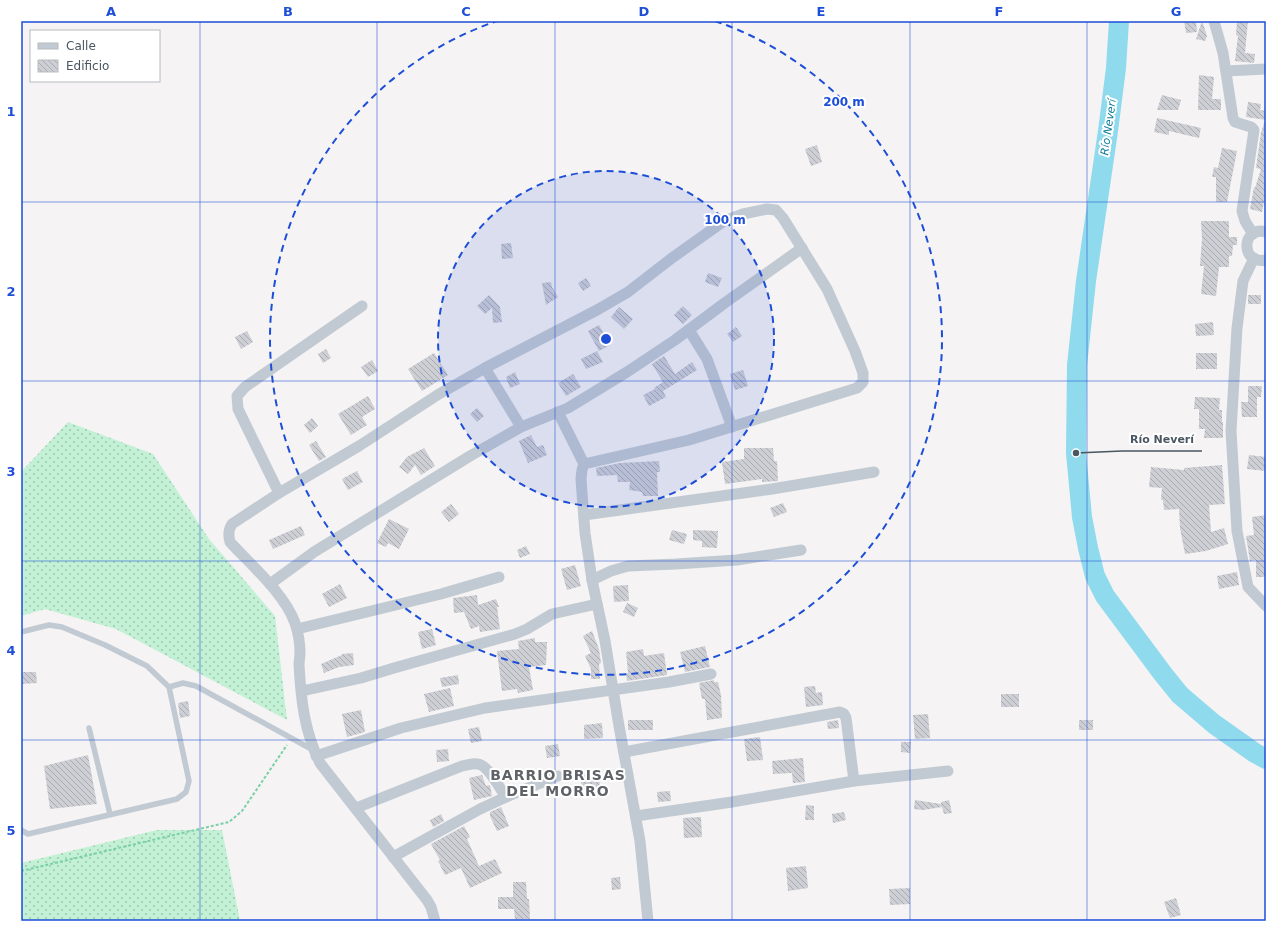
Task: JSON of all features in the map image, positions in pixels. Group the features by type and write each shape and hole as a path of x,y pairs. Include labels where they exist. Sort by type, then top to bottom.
{"street":[{"path":"1214,21 1223,53 1233,118 1235,122 1251,127 1254,130 1242,211 1245,221 1252,234"},
{"path":"1226,71 1266,69"},
{"path":"435,921 431,907 427,900 320,763 315,754 306,725 299,663 300,643 297,628 290,611 270,584 230,542 228,533 232,524 439,394 628,292 724,221 743,214 767,208 776,210 783,218 802,248 830,296 860,365 864,376 863,382 857,388 732,427 662,446 584,464"},
{"path":"1266,232 1252,234 1247,244 1247,249 1250,255 1259,260 1266,260"},
{"path":"270,584 314,552 470,456 521,427 568,408 627,372 676,340 726,302 802,248"},
{"path":"1254,258 1243,281 1237,328 1231,430 1238,538 1248,587 1266,606"},
{"path":"280,493 238,409 237,396 245,387 362,306"},
{"path":"689,330 707,359 732,427"},
{"path":"485,368 521,427"},
{"path":"558,412 584,464 581,478 592,580 605,640 636,816 648,921"},
{"path":"584,515 772,489 874,472"},
{"path":"592,580 611,571 628,566 737,560 800,550"},
{"path":"297,628 442,594 498,577"},
{"path":"302,691 361,678 515,634 528,629 552,614 597,604"},
{"path":"315,754 401,728 485,708 669,682 711,674"},
{"path":"624,752 840,712 844,714 846,718 854,781"},
{"path":"356,808 462,766 472,764 480,764 486,768 506,797"},
{"path":"636,816 732,802 854,781 948,771"},
{"path":"393,857 480,809 558,776"}],"lane":[{"path":"21,632 49,626 62,627 105,645 147,666 169,687 189,780 186,792 177,799 28,834 21,830"},
{"path":"169,687 183,683 196,686 292,738 315,754"},
{"path":"89,728 110,814"}],"path":[{"path":"21,871 229,822 242,811 292,738"}],"green space":[{"path":"68,422 153,454 209,539 275,616 287,720 116,629 45,609 21,616 21,472"},
{"path":"157,830 222,830 240,921 21,921 21,863"}],"building":[{"path":"1184,21 1196,21 1197,32 1186,33"},
{"path":"1202,21 1207,36 1205,41 1196,39"},
{"path":"1237,21 1248,21 1245,53 1255,54 1254,63 1235,61 1238,36 1236,35"},
{"path":"1199,75 1214,77 1212,99 1221,99 1221,110 1198,110"},
{"path":"1162,95 1181,100 1178,110 1157,110"},
{"path":"1248,102 1261,104 1260,110 1266,111 1266,120 1246,117"},
{"path":"1157,118 1201,128 1199,138 1169,131 1169,135 1154,132"},
{"path":"1264,123 1266,124 1266,191 1262,212 1250,209 1254,187 1255,188 1261,169 1256,168 1261,133"},
{"path":"817,145 822,162 811,166 805,149"},
{"path":"1222,148 1237,151 1227,202 1216,202 1216,177 1212,177 1214,167 1218,168"},
{"path":"1201,221 1229,221 1229,237 1237,237 1237,245 1233,245 1232,256 1229,256 1229,267 1219,267 1216,296 1201,294 1204,266 1200,266 1202,239"},
{"path":"511,243 513,258 502,259 501,244"},
{"path":"708,273 722,278 718,287 705,282"},
{"path":"586,278 591,286 583,291 578,283"},
{"path":"551,282 552,287 558,297 546,305 542,283"},
{"path":"489,295 500,307 502,322 493,323 492,308 485,314 477,306"},
{"path":"1248,295 1261,295 1261,304 1248,304"},
{"path":"683,306 692,315 683,324 674,315"},
{"path":"619,307 633,319 624,329 611,317"},
{"path":"1213,322 1214,335 1196,336 1195,324"},
{"path":"599,325 610,345 599,351 588,331"},
{"path":"736,327 742,336 733,342 727,334"},
{"path":"247,331 253,342 241,349 235,337"},
{"path":"326,349 331,358 323,363 318,354"},
{"path":"597,351 603,362 586,369 581,359"},
{"path":"434,353 448,375 422,391 408,369"},
{"path":"1196,353 1217,353 1217,369 1196,369"},
{"path":"664,356 675,374 692,362 697,370 663,391 666,397 649,406 643,395 655,389 654,388 663,382 652,364"},
{"path":"372,360 378,371 368,377 361,367"},
{"path":"743,370 748,386 735,390 730,374"},
{"path":"515,372 520,384 510,388 506,377"},
{"path":"573,374 581,387 566,396 558,383"},
{"path":"1248,386 1262,386 1261,397 1257,397 1257,417 1242,417 1241,402 1248,402"},
{"path":"368,396 375,409 362,417 367,425 351,435 338,414"},
{"path":"1195,397 1220,398 1219,410 1222,410 1223,438 1204,438 1205,429 1199,429 1199,409 1194,409"},
{"path":"477,408 484,416 477,422 470,414"},
{"path":"312,418 318,426 310,433 304,425"},
{"path":"531,435 537,447 543,445 547,455 528,463 519,441"},
{"path":"316,441 326,457 319,461 309,445"},
{"path":"424,448 435,466 421,475 415,465 408,474 399,467 407,457"},
{"path":"744,448 773,448 774,461 777,461 778,481 762,482 762,479 725,484 722,462 744,459"},
{"path":"1249,455 1266,457 1266,471 1247,469"},
{"path":"659,461 660,472 657,472 658,496 643,496 642,492 629,490 630,482 618,482 617,475 597,476 596,468 620,463"},
{"path":"1222,465 1225,504 1209,505 1211,532 1224,528 1228,544 1206,551 1185,554 1180,528 1179,509 1164,510 1163,500 1161,500 1162,488 1149,487 1151,467 1184,470 1184,468"},
{"path":"357,471 363,482 348,490 342,479"},
{"path":"783,503 787,512 774,517 770,508"},
{"path":"451,504 459,514 449,522 441,512"},
{"path":"1266,515 1266,577 1256,577 1256,560 1250,561 1246,536 1254,535 1252,517"},
{"path":"389,519 409,529 399,549 388,543 386,547 377,543"},
{"path":"301,526 305,535 273,549 269,540"},
{"path":"672,530 687,534 684,544 669,540"},
{"path":"693,530 718,531 717,548 702,547 702,541 693,540"},
{"path":"526,546 530,554 520,558 517,550"},
{"path":"575,565 581,586 567,590 561,569"},
{"path":"1237,572 1239,585 1219,589 1217,576"},
{"path":"340,584 347,598 329,607 322,594"},
{"path":"628,585 629,601 614,602 613,586"},
{"path":"477,595 478,605 496,599 499,607 497,607 500,629 480,632 479,626 471,629 464,612 454,613 453,598"},
{"path":"627,603 638,608 634,617 623,612"},
{"path":"432,629 436,645 422,649 418,632"},
{"path":"592,631 599,649 601,663 599,664 600,679 591,679 591,669 585,656 591,653 583,636"},
{"path":"535,638 535,642 547,642 546,665 529,667 533,690 518,693 517,689 502,691 497,651 519,649 518,641"},
{"path":"705,646 710,667 685,672 680,652"},
{"path":"643,649 644,656 664,653 667,675 627,681 626,673 628,673 626,652"},
{"path":"353,653 354,665 339,667 324,673 321,664 342,654"},
{"path":"21,672 36,672 37,683 21,684"},
{"path":"458,675 459,684 442,687 440,678"},
{"path":"714,680 714,682 718,682 721,695 722,718 707,720 705,699 702,699 699,683"},
{"path":"815,686 816,693 822,692 823,705 806,707 804,687"},
{"path":"450,688 454,706 429,712 424,694"},
{"path":"1001,694 1019,694 1019,707 1001,707"},
{"path":"188,701 190,716 180,718 178,703"},
{"path":"361,710 365,732 347,737 342,714"},
{"path":"928,714 930,738 915,739 913,715"},
{"path":"628,720 653,720 653,730 628,730"},
{"path":"838,720 839,728 828,729 827,722"},
{"path":"1079,720 1093,720 1093,730 1079,730"},
{"path":"602,723 603,738 584,739 584,725"},
{"path":"479,727 482,741 471,743 468,729"},
{"path":"760,737 763,760 747,761 744,739"},
{"path":"901,742 911,742 910,753 901,752"},
{"path":"558,744 560,756 547,758 545,746"},
{"path":"448,749 449,761 437,762 436,750"},
{"path":"88,755 97,804 50,809 44,766"},
{"path":"803,758 805,782 793,783 792,773 773,774 772,761"},
{"path":"599,772 600,788 582,789 580,774"},
{"path":"482,775 486,786 490,785 492,796 474,800 469,778"},
{"path":"670,791 671,801 658,802 657,792"},
{"path":"915,800 941,804 941,802 949,800 952,813 944,814 942,807 923,810 914,809"},
{"path":"806,805 814,806 814,820 805,820"},
{"path":"501,807 509,826 497,831 490,816 490,812"},
{"path":"844,812 846,820 833,823 832,814"},
{"path":"441,814 444,821 433,827 430,820"},
{"path":"701,817 702,837 684,838 683,818"},
{"path":"464,826 470,837 467,839 479,866 495,859 502,873 470,888 461,868 445,875 438,861 440,860 431,844"},
{"path":"806,866 808,888 788,891 786,868"},
{"path":"620,877 621,889 612,890 611,878"},
{"path":"513,882 526,882 530,919 515,919 514,909 498,909 498,897 513,897"},
{"path":"910,888 910,904 890,905 889,889"},
{"path":"1176,898 1181,915 1170,918 1164,902"}],"waterway":[{"name":"Río Neverí","path":"1119,21 1116,68 1086,281 1077,365 1076,453 1082,517 1088,548 1095,576 1105,596 1180,695 1214,724 1266,759"}],"place":[{"name":"Río Neverí","path":"1076,453"}],"district":[{"name":"BARRIO BRISAS DEL MORRO","path":"558,784"}]}
